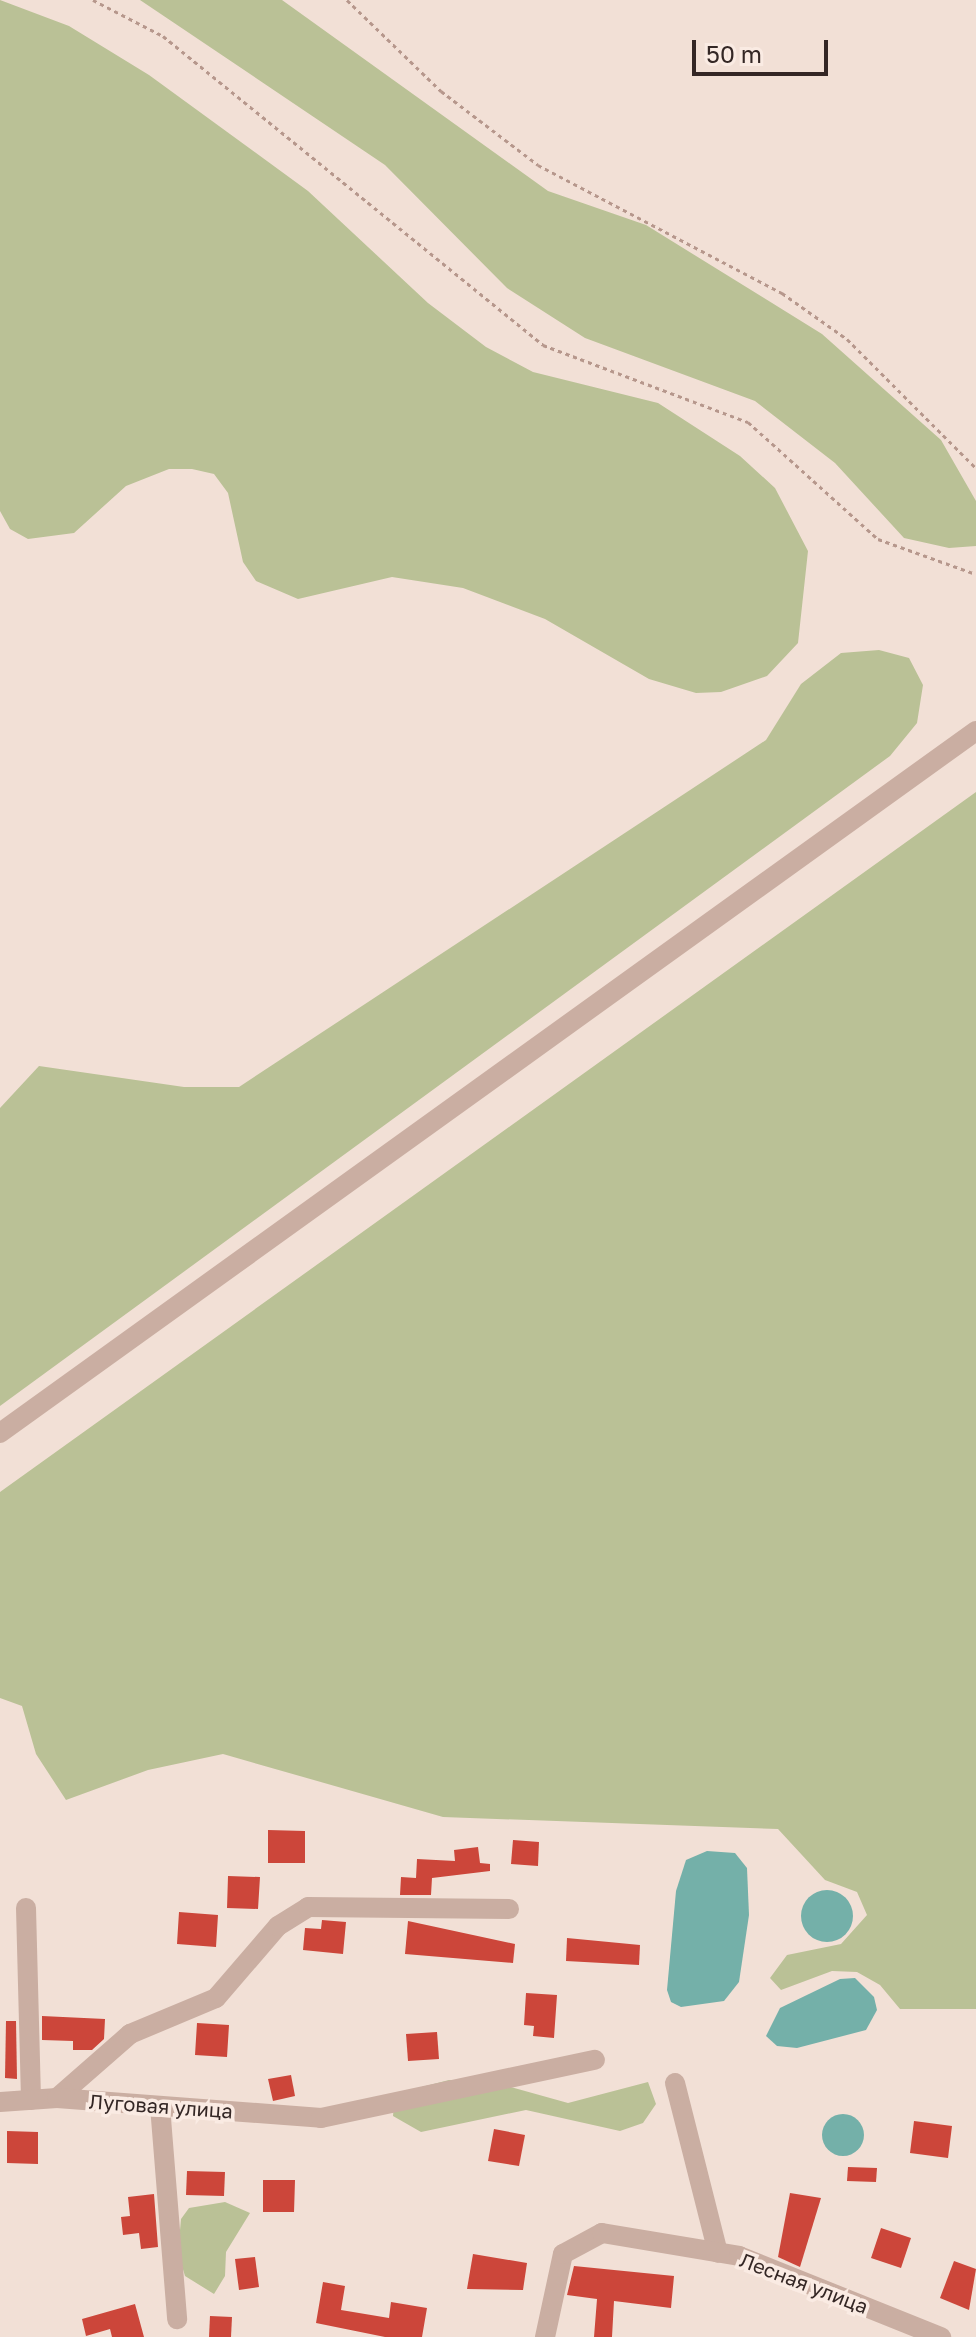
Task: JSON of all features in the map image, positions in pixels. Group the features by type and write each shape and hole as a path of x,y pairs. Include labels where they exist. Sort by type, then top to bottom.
{"street":[{"path":"0,1433 976,731"},
{"path":"57,2098 130,2034 216,1998 278,1926 308,1907 509,1909"},
{"path":"26,1908 31,2100"},
{"name":"Луговая улица","path":"0,2102 57,2098 321,2118 595,2060"},
{"path":"675,2083 718,2253"},
{"path":"160,2106 177,2319"},
{"name":"Лесная улица","path":"545,2337 563,2254 602,2233 718,2253 941,2337"}],"path":[{"path":"93,0 163,36 543,345 748,422 878,539 976,574"},
{"path":"347,0 441,91 538,165 769,285 847,339 976,468"}],"green space":[{"path":"0,0 69,26 149,75 308,191 428,303 486,347 533,372 658,403 740,456 775,488 808,551 798,643 767,676 721,692 696,693 649,679 545,619 463,588 392,577 298,599 256,581 243,562 228,493 214,474 192,469 169,469 126,486 74,533 28,539 10,529 0,511"},
{"path":"140,0 282,0 548,191 646,225 822,334 941,440 976,501 976,546 949,548 904,538 835,463 755,401 585,338 507,288 385,165"},
{"path":"879,650 909,658 923,685 917,723 890,756 0,1406 0,1108 39,1066 184,1087 239,1087 766,740 801,684 841,653"},
{"path":"976,792 976,2009 900,2009 880,1985 857,1972 832,1971 781,1990 770,1978 787,1955 841,1944 867,1915 857,1892 825,1880 778,1829 443,1817 223,1754 148,1770 66,1800 36,1754 22,1706 0,1698 0,1492"},
{"path":"449,2080 500,2084 568,2103 648,2082 656,2104 643,2123 620,2131 526,2110 421,2132 393,2116 394,2103 414,2089"},
{"path":"225,2202 250,2213 226,2252 225,2276 214,2294 185,2276 178,2253 181,2219 189,2208"}],"water":[{"path":"707,1851 735,1853 747,1868 749,1915 739,1982 724,2001 681,2007 671,2002 667,1990 676,1891 686,1860"},
{"path":"827,1890 845,1898 853,1916 845,1934 827,1942 809,1934 801,1916 809,1898"},
{"path":"855,1978 874,1997 877,2010 866,2030 797,2048 777,2046 766,2036 780,2008 840,1979"},
{"path":"843,2114 858,2120 864,2135 858,2150 843,2156 828,2150 822,2135 828,2120"}],"building":[{"path":"268,1830 305,1831 305,1863 268,1863"},
{"path":"513,1840 539,1842 538,1866 511,1864"},
{"path":"478,1847 480,1863 490,1864 490,1871 432,1878 431,1895 400,1895 401,1877 416,1878 417,1859 455,1861 454,1850"},
{"path":"228,1876 260,1877 258,1909 227,1908"},
{"path":"179,1912 218,1915 216,1947 177,1944"},
{"path":"322,1920 346,1922 343,1954 303,1950 305,1928 321,1929"},
{"path":"408,1921 515,1944 513,1963 405,1954"},
{"path":"567,1938 640,1945 639,1965 566,1961"},
{"path":"526,1993 557,1995 554,2038 533,2036 534,2026 524,2025"},
{"path":"42,2016 105,2019 104,2039 92,2050 73,2050 73,2041 42,2040"},
{"path":"6,2021 16,2021 17,2079 5,2078"},
{"path":"197,2023 229,2025 227,2057 195,2055"},
{"path":"437,2032 439,2059 408,2061 406,2034"},
{"path":"291,2075 295,2096 273,2101 268,2079"},
{"path":"914,2121 952,2126 948,2158 910,2153"},
{"path":"494,2129 525,2135 519,2166 488,2161"},
{"path":"7,2131 38,2132 38,2164 7,2163"},
{"path":"848,2167 877,2168 876,2182 847,2181"},
{"path":"187,2171 225,2172 224,2196 186,2195"},
{"path":"263,2180 295,2180 294,2212 263,2212"},
{"path":"790,2193 821,2198 800,2267 778,2257"},
{"path":"154,2194 158,2247 141,2249 139,2233 123,2235 121,2217 130,2216 128,2197"},
{"path":"881,2228 911,2238 901,2268 871,2258"},
{"path":"473,2254 527,2263 523,2290 467,2289"},
{"path":"255,2257 259,2287 239,2290 235,2259"},
{"path":"954,2261 976,2269 969,2310 940,2298"},
{"path":"574,2266 674,2276 671,2308 614,2301 612,2337 594,2337 597,2299 567,2295"},
{"path":"323,2282 345,2286 341,2310 389,2318 391,2302 427,2308 422,2337 385,2337 316,2323"},
{"path":"135,2304 144,2337 112,2337 110,2329 86,2336 82,2319"},
{"path":"210,2316 232,2317 231,2337 209,2337"}]}
